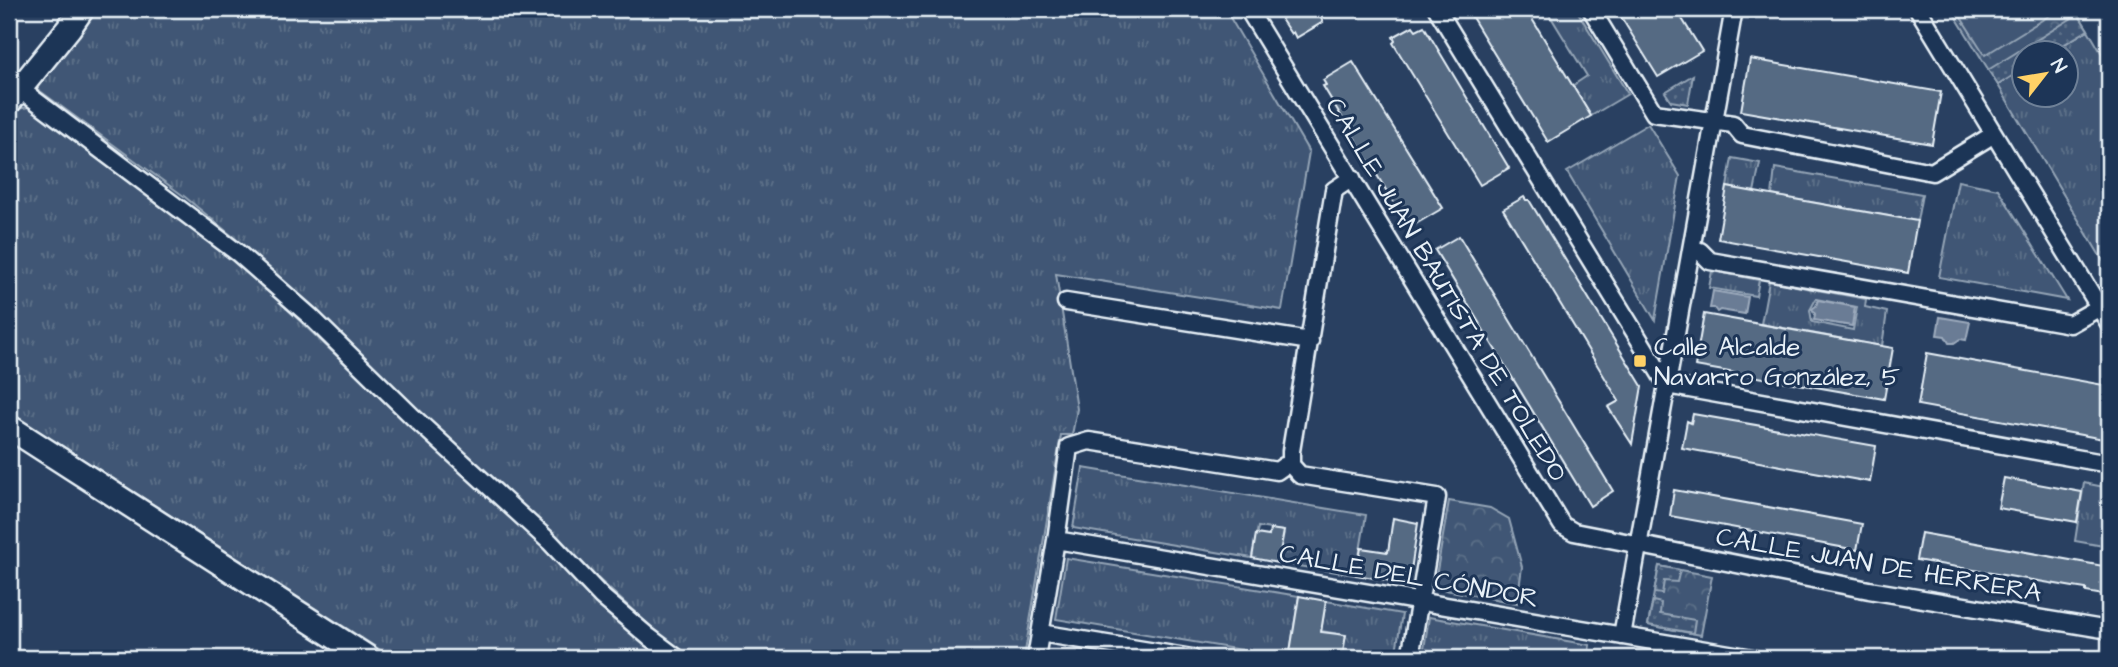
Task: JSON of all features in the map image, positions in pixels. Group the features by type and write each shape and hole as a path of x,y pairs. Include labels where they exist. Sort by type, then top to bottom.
{"street":[{"path":"82,9 14,96 238,253 311,317 413,417 550,542 602,597 677,658"},
{"name":"CALLE JUAN BAUTISTA DE TOLEDO","path":"1248,9 1562,525 1574,532 1639,545"},
{"path":"1437,9 1667,385 2109,464"},
{"path":"1591,9 1654,113 1733,124 1742,135 1931,172 1986,139"},
{"path":"1622,636 1734,9"},
{"path":"1918,9 2109,323"},
{"path":"1352,178 1334,190 1291,451 1291,465 1300,475 1437,497 1410,658"},
{"path":"1691,250 1700,251 1710,261 2070,324 2100,307"},
{"path":"1066,302 1310,341"},
{"path":"9,426 368,658"},
{"path":"1036,658 1069,447 1089,441 1277,471 1291,465"},
{"name":"CALLE DEL CÓNDOR","path":"1056,540 1753,658"},
{"name":"CALLE JUAN DE HERRERA","path":"1639,545 1869,590 2109,630"},
{"path":"1040,633 1192,658"}],"green space":[{"path":"97,9 1225,9 1309,152 1282,310 1056,274 1077,409 1072,435 1061,435 1024,658 691,658 671,645 604,584 243,245 185,197 36,88"},
{"path":"1546,9 1576,9 1628,94 1591,116 1572,86 1587,76"},
{"path":"1951,9 2075,9 2088,30 2075,38 2010,38 2010,77 1998,85"},
{"path":"1971,9 2049,9 2052,14 1985,55 1960,16"},
{"path":"2067,9 2075,9 2088,30 2075,38 2040,38 2072,18"},
{"path":"2088,30 2109,66 2109,271 2012,108 2080,108 2080,38 2075,38"},
{"path":"2010,56 2010,77 1998,85 1988,70"},
{"path":"1693,75 1688,104 1671,101 1665,92"},
{"path":"2010,77 2010,105 1998,85"},
{"path":"29,107 245,269 419,434 549,551 610,616 666,658 393,658 9,412 9,119 17,109"},
{"path":"1648,124 1680,176 1655,320 1567,172"},
{"path":"1732,158 1760,163 1754,192 1727,187"},
{"path":"1775,168 1922,194 1917,221 1772,195"},
{"path":"1958,181 1998,189 2067,300 1939,277"},
{"path":"1712,271 1759,280 1756,296 1709,288"},
{"path":"1769,281 1866,299 1865,307 1887,312 1882,346 1761,324","holes":["1816,299 1857,307 1853,330 1812,322 1810,310"]},
{"path":"1083,468 1366,515 1356,575 1278,563 1283,531 1258,527 1252,558 1073,528"},
{"path":"2084,483 2109,488 2109,547 2075,541"},
{"path":"1449,501 1490,508 1509,519 1522,567 1517,603 1434,588"},
{"path":"1066,558 1299,596 1289,658 1056,619"},
{"path":"1659,566 1712,576 1701,635 1648,625"},
{"path":"1659,566 1680,570 1677,582 1664,581 1662,594 1654,593"},
{"path":"1326,601 1402,614 1395,658 1342,658 1345,635 1321,631"},
{"path":"1653,601 1661,603 1660,614 1695,620 1693,633 1648,625"},
{"path":"1429,617 1590,645 1588,658 1455,658 1455,655 1424,649"}],"shaded area":[{"path":"1713,291 1748,297 1745,314 1720,310 1717,312 1710,308"},
{"path":"1818,300 1855,307 1852,326 1814,320 1812,309"},
{"path":"1940,317 1970,322 1966,340 1949,343 1945,336 1937,335"}],"building":[{"path":"1279,9 1335,9 1321,18 1323,22 1296,38 1281,19 1284,17"},
{"path":"1467,9 1526,9 1591,116 1548,142"},
{"path":"1616,9 1676,9 1702,51 1658,77"},
{"path":"1413,26 1416,30 1424,26 1509,168 1480,185 1393,43 1393,37"},
{"path":"1750,59 1941,92 1932,144 1741,111"},
{"path":"1353,62 1443,208 1409,228 1323,86 1326,85 1323,80"},
{"path":"1727,187 1917,221 1908,273 1718,239"},
{"path":"1524,197 1529,200 1642,386 1632,444 1608,407 1619,401 1503,209"},
{"path":"1459,236 1613,491 1590,506 1435,250"},
{"path":"1704,314 1893,348 1884,399 1695,366"},
{"path":"1927,353 2109,386 2109,440 1918,405"},
{"path":"1693,414 1876,446 1870,482 1682,448 1687,421 1691,423"},
{"path":"2004,478 2082,492 2077,522 1998,508"},
{"path":"1674,490 1862,524 1857,550 1670,516"},
{"path":"1393,518 1418,523 1409,584 1356,575 1361,548 1388,552"},
{"path":"1270,529 1284,531 1278,563 1252,558 1256,534 1269,536"},
{"path":"1921,533 2109,567 2109,596 2086,592 2086,589 1916,560"},
{"path":"1299,596 1326,601 1321,632 1346,635 1342,658 1289,658"}],"place":[{"name":"Calle Alcalde Navarro González, 5","path":"1640,361"}]}
